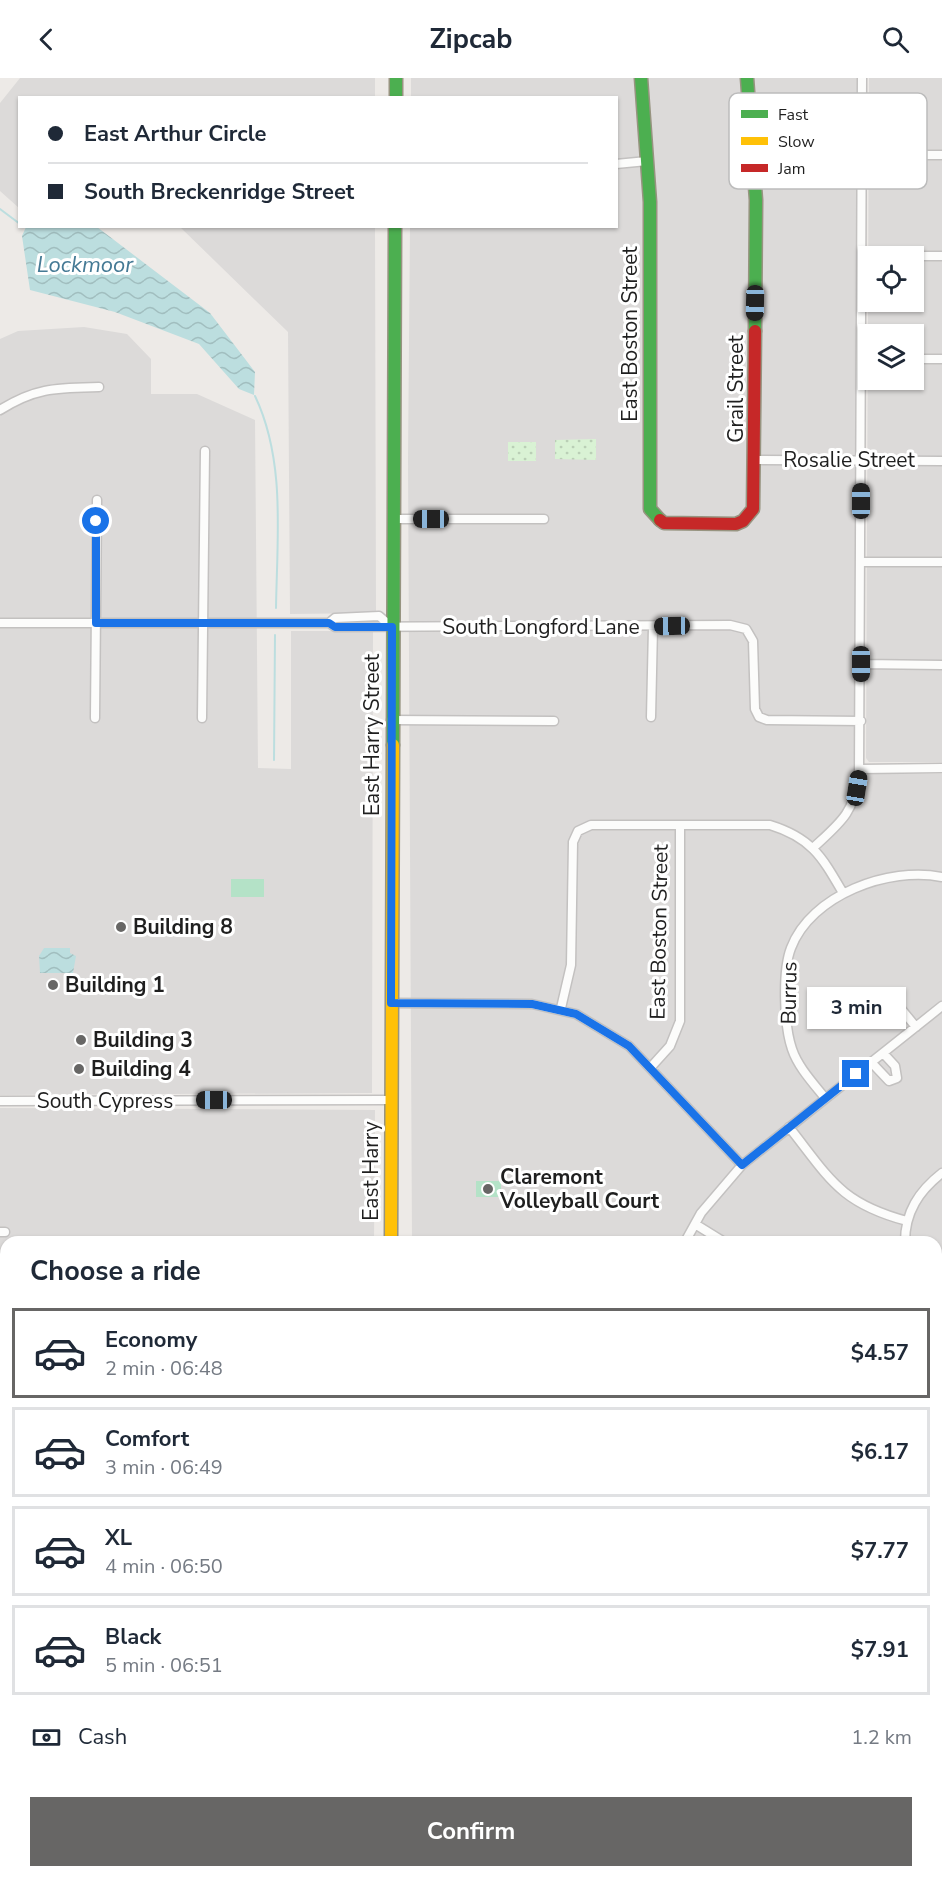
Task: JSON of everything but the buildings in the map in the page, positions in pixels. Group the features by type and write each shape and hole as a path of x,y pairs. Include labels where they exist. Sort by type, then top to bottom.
{"main road":[{"path":"396,78 396,96"},
{"name":"East Boston Street","path":"641,78 650,202 649,502 654,517 664,523 735,524 747,518"},
{"name":"Grail Street","path":"747,78 748,93"},
{"name":"Grail Street","path":"747,518 753,509 755,460 755,189"},
{"name":"East Harry Street","path":"391,1100 395,228"},
{"name":"East Harry","path":"391,1100 391,1236"}],"street":[{"path":"862,78 862,93"},
{"path":"618,164 647,161"},
{"path":"865,189 867,246"},
{"path":"924,256 942,256"},
{"path":"924,359 942,359"},
{"path":"0,410 17,399 47,388 99,387"},
{"path":"814,847 839,824 855,800 860,769 861,460 864,390"},
{"path":"202,718 205,451"},
{"name":"Rosalie Street","path":"755,460 942,460"},
{"path":"95,718 97,500"},
{"path":"393,519 544,519"},
{"path":"861,562 942,562"},
{"name":"South Longford Lane","path":"0,623 329,623 335,627 730,626 746,629 753,641 754,709 759,717 767,720 861,722"},
{"path":"651,717 653,627"},
{"path":"861,664 942,665"},
{"path":"391,720 554,721"},
{"path":"860,769 942,768"},
{"path":"561,1008 571,965 573,842 580,830 591,825 770,825 794,832 814,847 843,893"},
{"name":"East Boston Street","path":"651,1067 670,1046 680,1021 680,825"},
{"name":"Burrus","path":"825,1098 792,1051 787,1030 787,974 790,950 802,927 843,893 874,880 902,875 942,877"},
{"path":"888,993 916,1027"},
{"path":"391,1003 532,1004 561,1008 610,1032 651,1067 742,1165"},
{"path":"689,1236 695,1224 742,1165 942,1006"},
{"path":"871,1062 888,1081 897,1078 895,1066 883,1053"},
{"name":"South Cypress","path":"0,1101 391,1100"},
{"path":"789,1127 836,1187 850,1199 878,1213 907,1221"},
{"path":"906,1236 907,1221 919,1195 942,1173"},
{"path":"695,1224 714,1236"}],"shaded area":[{"path":"20,78 375,78 375,96 18,96 18,207 0,191 0,103"},
{"path":"411,78 861,78 861,93 729,93 729,189 860,189 856,768 872,774 942,774 942,1236 412,1236 408,459 410,228 618,228 618,96 411,96"},
{"path":"869,78 942,78 942,762 869,762 866,758 868,390 924,390 924,324 868,324 868,312 924,312 924,246 868,246 868,189 927,189 927,93 869,93"},
{"path":"181,228 375,228 376,613 290,614 288,332"},
{"path":"84,327 127,334 151,359 151,394 197,394 255,420 258,768 291,769 291,631 373,631 372,1093 0,1095 0,339 18,331"},
{"path":"0,1108 375,1110 374,1236 0,1236"}],"green space":[{"path":"596,439 596,460 555,459 555,440"},
{"path":"508,442 536,442 536,461 508,461"},
{"path":"231,879 264,879 264,897 231,897"},
{"name":"Claremont Volleyball Court","path":"476,1181 501,1181 501,1197 476,1197"}],"water":[{"name":"Lockmoor","path":"26,228 98,228 210,313 255,372 254,395 239,389 199,344 115,312 30,290 22,236"},
{"path":"44,948 70,948 70,953 76,956 73,973 40,973 39,956"}],"waterway":[{"path":"0,209 18,222"},
{"path":"255,396 265,421 276,473 278,500 276,608"},
{"path":"274,760 275,635"}],"traffic: fast":[{"path":"396,78 396,96"},
{"path":"641,78 650,202 650,509 660,520"},
{"path":"747,78 748,93"},
{"path":"755,189 755,331"},
{"path":"393,745 395,228"}],"traffic: slow":[{"path":"391,1236 393,745"}],"traffic: jam":[{"path":"660,520 664,523 736,524 743,521 753,509 755,331"}],"place":[{"name":"Building 8","path":"121,927"},
{"name":"Building 1","path":"53,985"},
{"name":"Building 3","path":"81,1040"},
{"name":"Building 4","path":"79,1069"},
{"name":"Claremont Volleyball Court","path":"488,1189"}],"route":[{"path":"96,521 96,623 329,623 335,627 392,627 391,1003 532,1004 561,1008 576,1014 603,1028 629,1046 742,1165 856,1074"}]}
